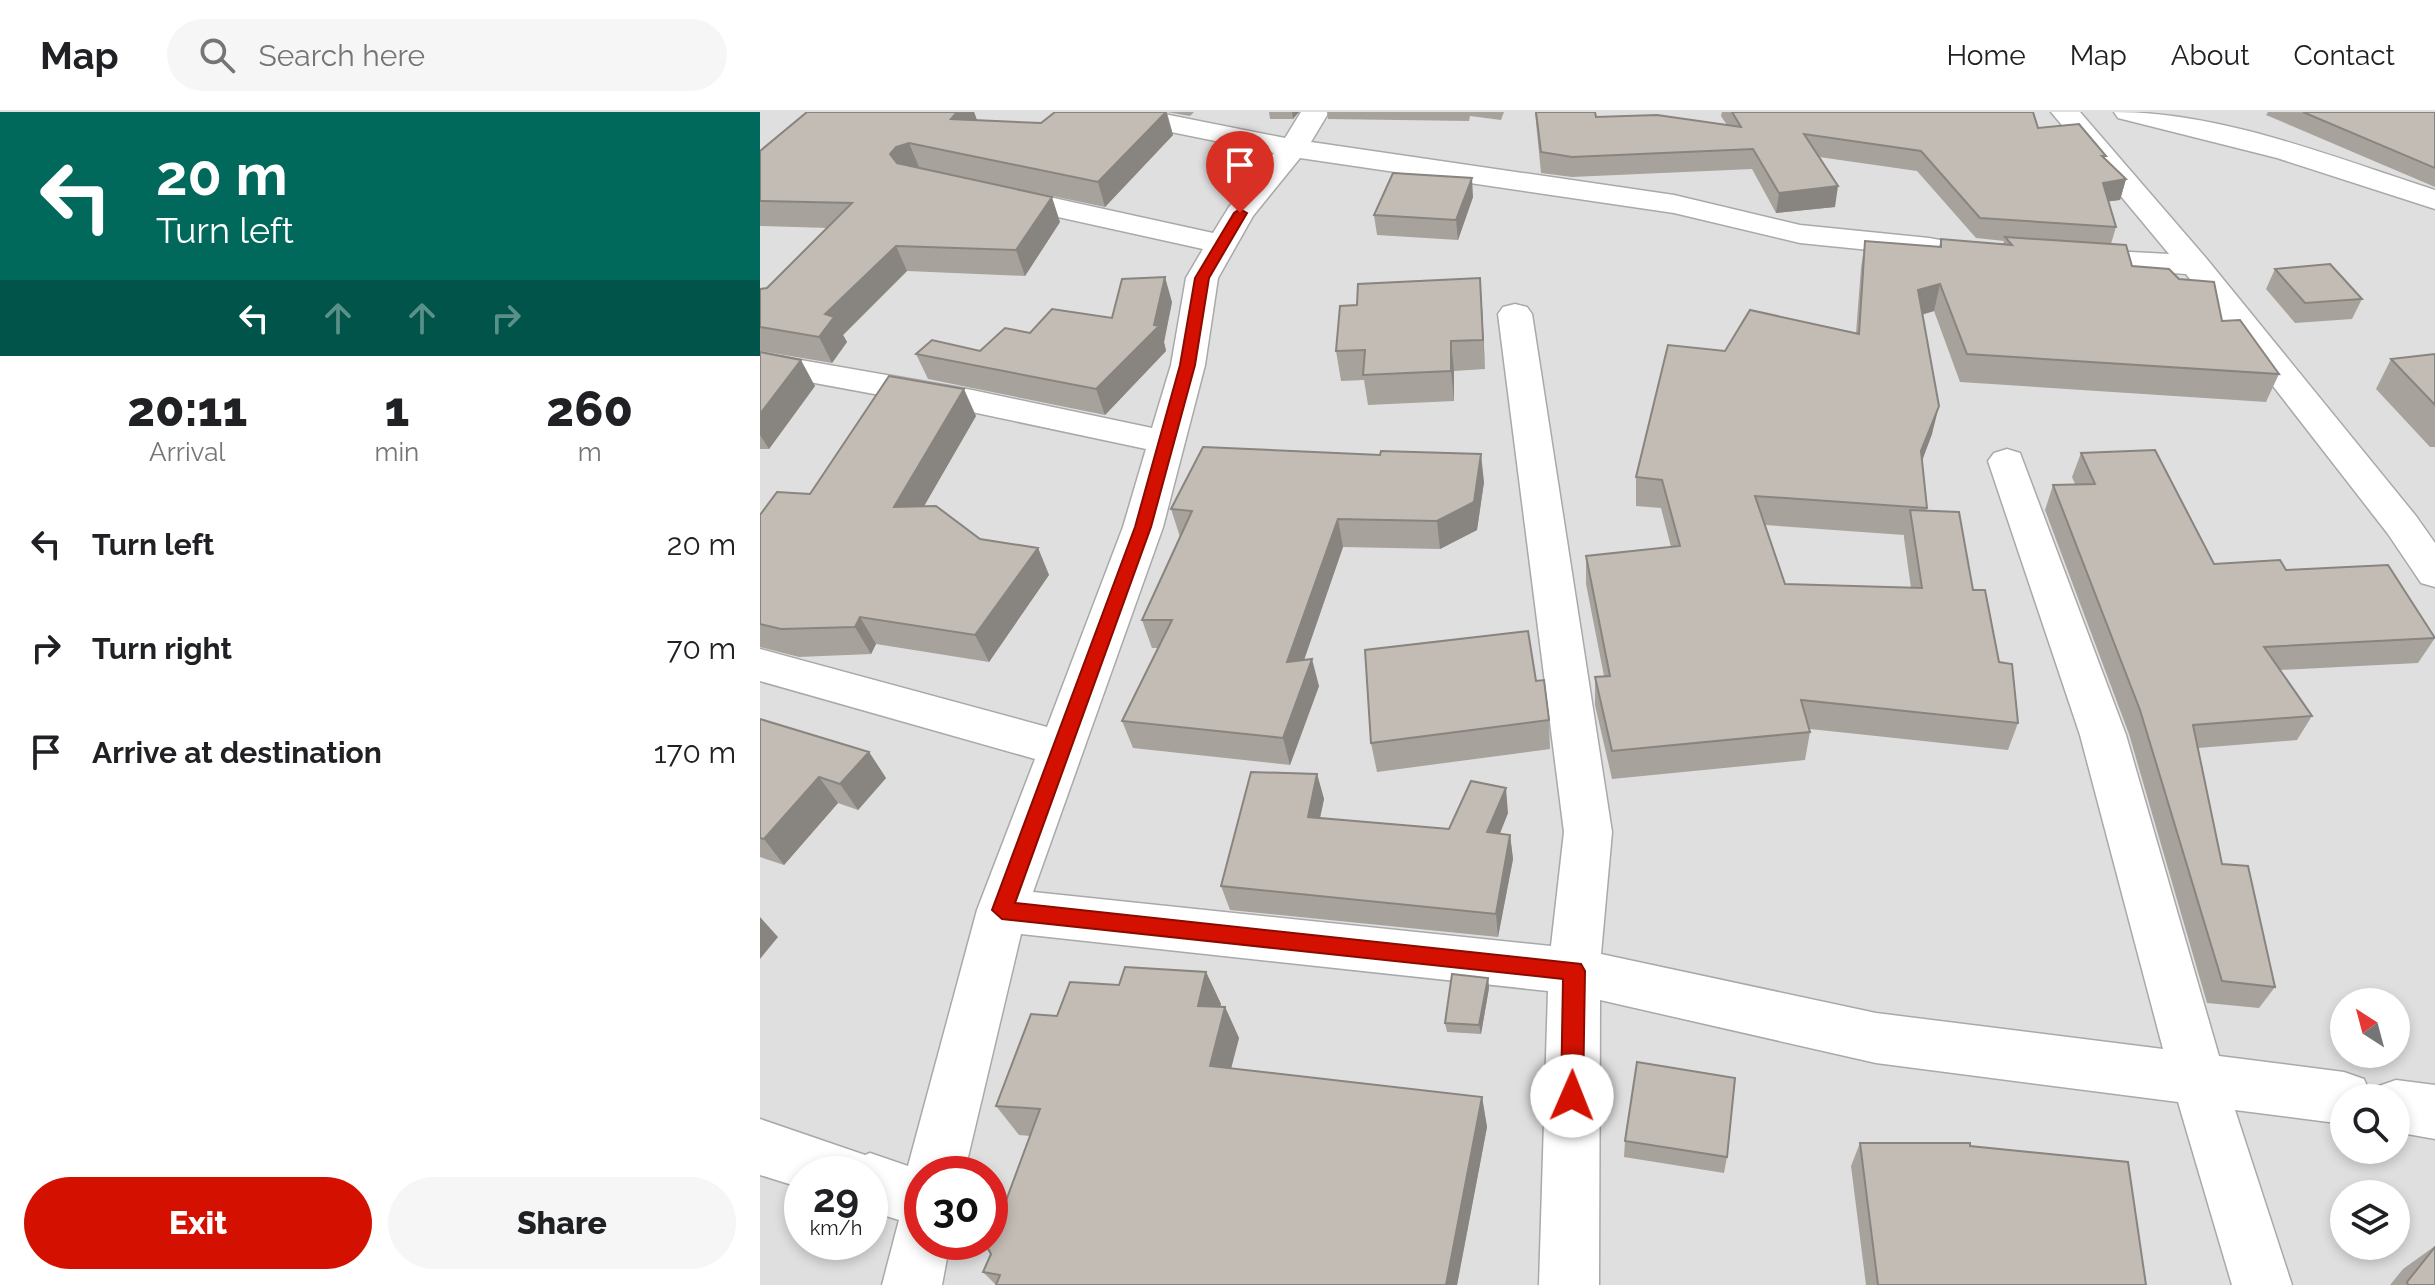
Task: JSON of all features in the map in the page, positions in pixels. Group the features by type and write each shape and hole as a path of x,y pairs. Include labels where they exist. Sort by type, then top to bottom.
{"street":[{"path":"1112,112 1293,148 1674,204 1800,234 1952,249"},
{"path":"940,1156 1002,910 1143,527 1188,365 1202,278 1240,213 1293,148 1315,112"},
{"path":"2065,112 2195,265 2402,525 2435,573"},
{"path":"2128,112 2287,152 2435,200"},
{"path":"978,191 1222,244"},
{"path":"2043,256 2195,265"},
{"path":"1515,314 1588,832 1574,971 1569,1285"},
{"path":"760,363 972,401 1166,442"},
{"path":"2007,461 2103,735 2198,1079 2262,1285"},
{"path":"760,665 1062,749"},
{"path":"1002,910 1574,971 1876,1038 2330,1096"},
{"path":"2410,1108 2435,1112"},
{"path":"760,1147 788,1156"},
{"path":"912,1285 917,1260"}],"shaded area":[{"path":"760,112 2299,112 2435,169 2435,1285 760,1285"}],"building":[{"path":"807,112 957,112 951,119 1041,123 1055,112 1166,112 1098,182 909,143 896,147 890,154 897,163 1052,197 1016,250 896,246 825,314 834,317 819,337 760,327 760,289 767,288 852,203 760,201 760,151"},
{"path":"1536,112 1595,112 1596,117 1657,115 1741,127 1732,112 2033,112 2038,128 2079,124 2106,156 2102,156 2126,179 2103,183 2116,227 1980,218 1921,151 1804,134 1838,186 1779,193 1753,149 1572,157 1541,152"},
{"path":"2303,112 2435,112 2435,168"},
{"path":"1393,173 1472,178 1456,220 1374,215"},
{"path":"2005,237 2126,245 2132,266 2169,269 2179,279 2214,282 2222,321 2240,320 2279,374 1967,354 1940,284 1918,290 1939,406 1921,451 1927,508 1755,496 1785,584 1922,588 1910,510 1959,512 1973,590 1985,590 1999,662 2012,664 2018,723 1801,700 1810,732 1612,751 1595,677 1610,676 1586,556 1680,546 1662,480 1636,477 1668,345 1725,351 1750,310 1859,334 1865,241 1941,247 1941,239 2012,245"},
{"path":"2330,264 2362,299 2305,303 2275,269"},
{"path":"1165,277 1154,325 1159,326 1096,389 916,354 932,340 980,351 1005,328 1030,333 1052,309 1112,318 1122,279"},
{"path":"1480,278 1483,340 1451,341 1451,371 1363,375 1365,350 1336,351 1340,306 1357,305 1358,284"},
{"path":"760,352 801,360 760,414"},
{"path":"2435,354 2435,405 2391,359"},
{"path":"889,376 964,389 894,507 936,506 980,539 1038,548 975,635 860,617 855,627 781,629 760,624 760,515 777,492 810,494"},
{"path":"1203,447 1380,455 1381,451 1481,454 1474,502 1437,521 1338,519 1287,662 1312,659 1283,738 1122,721 1172,620 1142,620 1192,511 1171,509"},
{"path":"2155,450 2214,564 2280,560 2286,570 2388,565 2435,638 2264,647 2312,716 2193,725 2222,864 2248,866 2275,987 2222,981 2140,710 2053,485 2095,484 2081,453"},
{"path":"1528,631 1536,681 1544,680 1549,720 1371,743 1365,650"},
{"path":"760,719 869,752 840,784 819,777 764,839 760,838"},
{"path":"1251,772 1317,774 1308,817 1449,829 1471,781 1506,788 1487,832 1510,835 1496,914 1221,886"},
{"path":"1125,967 1206,972 1198,1006 1225,1007 1210,1066 1482,1097 1446,1285 996,1285 1000,1275 983,1272 988,1260 1008,1260 1008,1195 1040,1109 996,1106 1031,1014 1057,1016 1070,982 1119,985"},
{"path":"1452,974 1488,978 1479,1025 1445,1023"},
{"path":"1637,1062 1735,1078 1727,1157 1625,1141"},
{"path":"1860,1143 1970,1143 1970,1146 2128,1162 2146,1285 1878,1285"},
{"path":"2435,1247 2435,1285 2408,1285 2407,1282"}],"route":[{"path":"1240,213 1202,278 1188,365 1143,527 1002,910 1574,971 1572,1096"}]}
